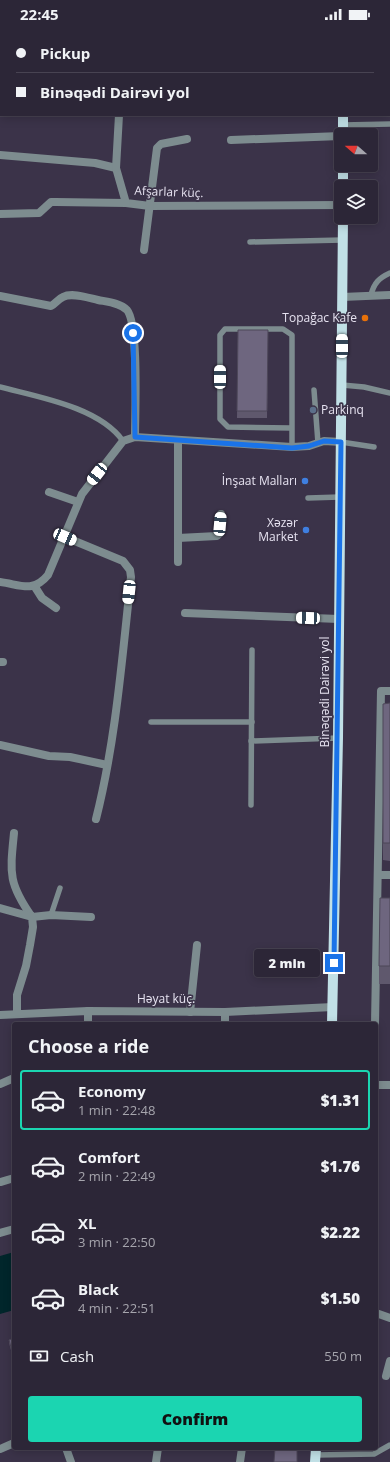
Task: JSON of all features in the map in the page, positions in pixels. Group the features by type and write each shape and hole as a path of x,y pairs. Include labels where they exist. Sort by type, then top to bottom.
{"main road":[{"name":"Binəqədi Dairəvi yol","path":"332,1022 338,738 343,224"}],"street":[{"name":"Afşarlar küç.","path":"119,116 116,168 126,203 150,206 334,205"},
{"path":"231,140 334,129"},
{"path":"144,250 157,148 161,144 187,139"},
{"path":"0,155 95,163 116,168"},
{"path":"0,214 39,213 51,202 126,203"},
{"path":"342,297 390,295"},
{"path":"0,296 51,306 63,296 75,296 118,305 130,314 134,342 135,437"},
{"path":"0,582 35,587 40,584 48,575 82,494 123,442 135,437 292,448 309,446 318,443 341,442"},
{"path":"178,440 178,562"},
{"path":"49,492 78,502"},
{"path":"178,538 217,536 220,533 221,514"},
{"path":"65,537 124,561 130,570 131,577 118,699 107,766 96,819"},
{"path":"35,587 42,598 56,608"},
{"path":"185,613 339,619"},
{"path":"375,1022 381,691 390,691"},
{"path":"0,745 49,756 70,757 107,766"},
{"path":"14,833 11,878 23,904 32,917 33,927 26,966 16,995 17,1013"},
{"path":"378,875 390,875"},
{"path":"0,908 32,917 51,915 91,917"},
{"path":"190,1012 198,945"},
{"name":"Həyat küç.","path":"0,1015 17,1013 88,1011 225,1012 333,1007"},
{"path":"88,1011 88,1022"},
{"path":"225,1012 225,1022"},
{"path":"0,1084 12,1079"},
{"path":"378,1084 390,1085"},
{"path":"1,1182 12,1179"},
{"path":"0,1233 12,1230"},
{"path":"378,1314 390,1318"},
{"path":"386,1376 390,1360"},
{"path":"0,1449 12,1444"},
{"path":"67,1450 71,1462"},
{"path":"156,1462 158,1450"},
{"path":"240,1462 242,1450"}],"lane":[{"path":"342,128 390,124"},
{"path":"250,242 343,240"},
{"path":"371,295 374,284 381,277 390,273"},
{"path":"291,428 228,427 220,419 220,335 225,329 284,329 292,335 292,448"},
{"path":"342,385 364,387 390,393"},
{"path":"0,387 61,403 109,426 117,433 123,442"},
{"path":"314,390 318,443"},
{"path":"341,442 374,447"},
{"path":"308,498 340,497"},
{"path":"252,650 252,805"},
{"path":"151,722 252,722"},
{"path":"251,741 338,738"},
{"path":"51,915 60,888"},
{"path":"316,1455 374,1454 390,1445"}],"shaded area":[{"path":"12,1253 12,1311 0,1314 0,1256"}],"building":[{"path":"238,330 268,330 267,411 237,411"},
{"path":"390,703 390,843 383,843 383,704"},
{"path":"380,898 390,898 390,966 379,966"},
{"path":"12,1339 12,1351 9,1340"},
{"path":"275,1450 297,1450 297,1462 274,1462"}],"place":[{"name":"Topağac Kafe","path":"365,318"},
{"name":"Parkinq","path":"313,410"},
{"name":"İnşaat Malları","path":"305,481"},
{"name":"Xəzər Market","path":"306,530"}],"route":[{"path":"133,333 135,437 292,448 309,446 324,441 341,442 334,963"}]}
